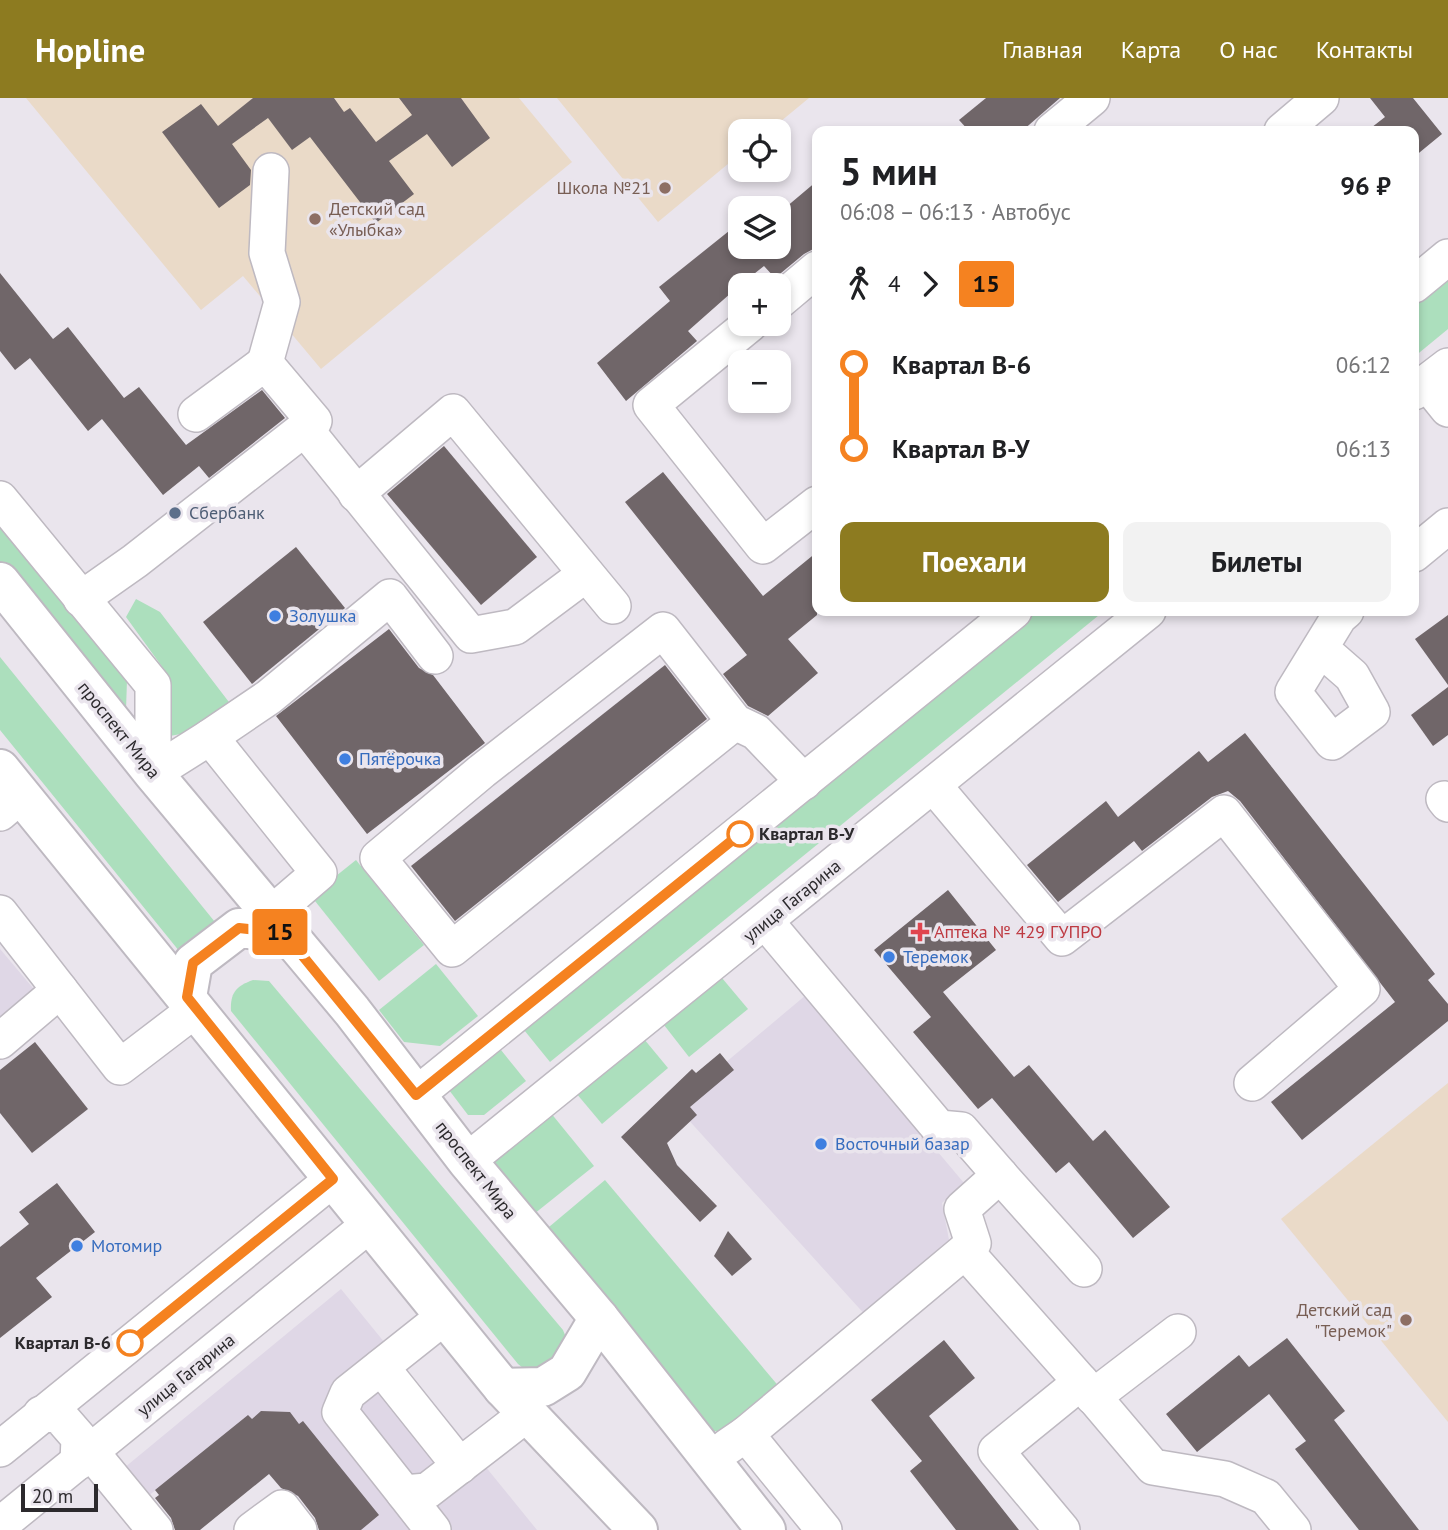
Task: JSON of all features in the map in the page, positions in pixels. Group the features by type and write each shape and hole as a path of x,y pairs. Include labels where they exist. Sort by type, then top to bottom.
{"main road":[{"name":"проспект Мира","path":"0,582 467,1161 599,1318 766,1530"},
{"path":"7,792 191,1003 516,1401 638,1530"},
{"path":"191,1003 193,963 239,928 277,924"},
{"path":"516,1401 567,1372 599,1318"}],"street":[{"path":"1058,126 1092,98"},
{"path":"1288,126 1321,98"},
{"path":"196,414 265,363 282,302 267,253 271,171"},
{"path":"1419,281 1448,257"},
{"path":"791,291 812,273"},
{"path":"735,336 651,405 763,546 812,508"},
{"path":"82,598 135,561 314,421 265,363"},
{"path":"356,494 453,412 613,606"},
{"path":"305,429 471,635 515,627 586,574"},
{"path":"0,499 153,685 153,773"},
{"path":"1419,550 1448,526"},
{"path":"153,773 268,697 390,597 435,656"},
{"path":"416,1095 1008,616"},
{"name":"улица Гагарина","path":"467,1161 1142,616"},
{"path":"1320,648 1340,616"},
{"path":"735,722 452,949 378,858 482,771 663,630 735,722 756,732 803,782"},
{"path":"210,737 319,873 277,924"},
{"path":"934,786 1062,938 1224,813 1362,989 1252,1083"},
{"path":"0,913 120,1067 191,1003"},
{"path":"766,922 939,1128 961,1130 1084,1269"},
{"path":"0,1041 60,990"},
{"path":"708,1459 746,1434 965,1251 972,1243 962,1209 1000,1175"},
{"path":"0,1448 333,1179"},
{"name":"улица Гагарина","path":"0,1525 370,1224"},
{"path":"965,1251 1153,1467 1225,1479 1266,1497 1293,1530"},
{"path":"433,1530 340,1412 348,1393 445,1316"},
{"path":"1062,1530 996,1451 1178,1332"},
{"path":"381,1367 460,1466"},
{"path":"404,1493 427,1491 460,1466 516,1401"},
{"path":"41,1414 59,1415 79,1438 84,1457 155,1530"},
{"path":"746,1434 824,1530"},
{"path":"252,1530 282,1508 299,1530"}],"shaded area":[{"name":"Детский сад «Улыбка»","path":"26,98 519,98 572,162 321,369 243,276 201,310"},
{"name":"Школа №21","path":"557,98 809,98 784,119 728,119 728,164 658,222"},
{"path":"0,949 38,994 0,1026"},
{"name":"Восточный базар","path":"806,995 964,1183 942,1203 950,1245 868,1318 675,1105"},
{"name":"Детский сад \"Теремок\"","path":"1448,1083 1448,1422 1281,1219"},
{"path":"341,1289 537,1530 338,1530 247,1417 147,1497 124,1468"}],"green space":[{"path":"1448,270 1448,329 1419,353 1419,294"},
{"path":"0,505 127,680 126,710 0,574"},
{"path":"136,599 160,612 235,710 213,728 170,736 163,668 126,617"},
{"path":"1023,616 1098,616 550,1062 520,1025"},
{"path":"0,657 219,927 207,927 185,943 184,957 0,730"},
{"path":"356,860 424,945 379,981 311,896"},
{"path":"436,964 478,1016 440,1046 404,1042 379,1010"},
{"path":"722,978 748,1009 689,1057 664,1025"},
{"path":"253,980 269,981 563,1330 569,1345 565,1358 528,1372 518,1364 231,1011 235,991"},
{"path":"639,1033 668,1068 602,1124 571,1087"},
{"path":"497,1045 526,1081 484,1115 468,1115 449,1090"},
{"path":"546,1107 594,1166 529,1218 490,1170 496,1146"},
{"path":"605,1180 781,1389 727,1431 705,1431 543,1232"}],"building":[{"path":"253,98 334,98 344,112 350,108 376,142 412,115 399,98 461,98 490,138 452,167 427,134 389,161 414,194 376,223 310,137 292,150 268,118 232,144 251,170 250,185 219,208 162,132 201,104 218,126"},
{"path":"986,98 1060,98 1028,126 964,126 959,120"},
{"path":"1370,98 1413,98 1442,134 1419,153 1419,126 1373,126 1385,117"},
{"path":"812,185 812,250 781,273 770,273 764,266 755,273 728,273 728,296 688,331 697,341 626,401 597,363 670,301 659,287 728,232 728,259 791,259 791,203"},
{"path":"0,273 53,339 68,327 124,398 139,387 186,445 262,390 285,418 209,478 199,466 163,495 102,419 88,431 30,358 15,370 0,351"},
{"path":"444,446 537,557 481,605 387,494"},
{"path":"663,472 763,596 812,556 812,616 816,616 788,639 818,673 768,716 748,706 723,674 747,655 625,502"},
{"name":"Золушка","path":"296,547 345,608 252,684 203,622"},
{"path":"1448,615 1448,685 1415,639"},
{"path":"389,629 419,668 433,675 485,743 367,834 276,716"},
{"path":"665,665 707,719 455,921 411,866"},
{"path":"1448,687 1448,735 1433,746 1411,715"},
{"path":"1245,733 1435,974 1428,980 1448,1004 1448,1021 1302,1140 1271,1102 1395,1002 1240,801 1228,791 1212,797 1142,851 1134,841 1058,902 1027,865 1106,801 1118,817 1199,751 1208,762"},
{"path":"948,890 996,950 943,992 1014,1077 1029,1065 1093,1141 1105,1130 1170,1207 1133,1238 1069,1162 1056,1173 992,1098 978,1109 913,1032 931,1017 874,950"},
{"path":"35,1042 88,1109 32,1153 0,1113 0,1070"},
{"path":"720,1053 734,1070 690,1107 697,1115 667,1143 677,1165 717,1206 700,1222 621,1137 692,1069 696,1073"},
{"path":"57,1183 95,1232 36,1278 52,1297 0,1338 0,1247 29,1224 19,1212"},
{"path":"728,1231 752,1259 732,1276 714,1256"},
{"path":"1287,1338 1345,1411 1334,1420 1419,1530 1359,1530 1295,1449 1306,1441 1269,1394 1197,1452 1166,1414 1239,1355 1249,1367"},
{"path":"944,1340 975,1378 929,1416 1019,1530 956,1530 910,1471 922,1461 871,1400"},
{"path":"261,1411 290,1412 299,1424 303,1421 379,1515 361,1530 319,1530 315,1518 298,1496 281,1488 269,1474 200,1530 175,1530 171,1518 155,1498 159,1495 155,1490 248,1415 252,1419"}],"bus line":[{"name":"15","path":"130,1343 333,1179 187,997 193,963 239,928 284,933 352,1012 416,1095 740,834"}],"place":[{"name":"Школа №21","path":"665,188"},
{"name":"Детский сад «Улыбка»","path":"315,219"},
{"name":"Сбербанк","path":"175,513"},
{"name":"Золушка","path":"275,616"},
{"name":"Пятёрочка","path":"345,759"},
{"name":"Квартал В-У","path":"740,834"},
{"name":"Аптека № 429 ГУПРО","path":"920,932"},
{"name":"Теремок","path":"889,957"},
{"name":"Восточный базар","path":"821,1144"},
{"name":"Мотомир","path":"77,1246"},
{"name":"Детский сад \"Теремок\"","path":"1406,1320"},
{"name":"Квартал В-6","path":"130,1343"}]}
